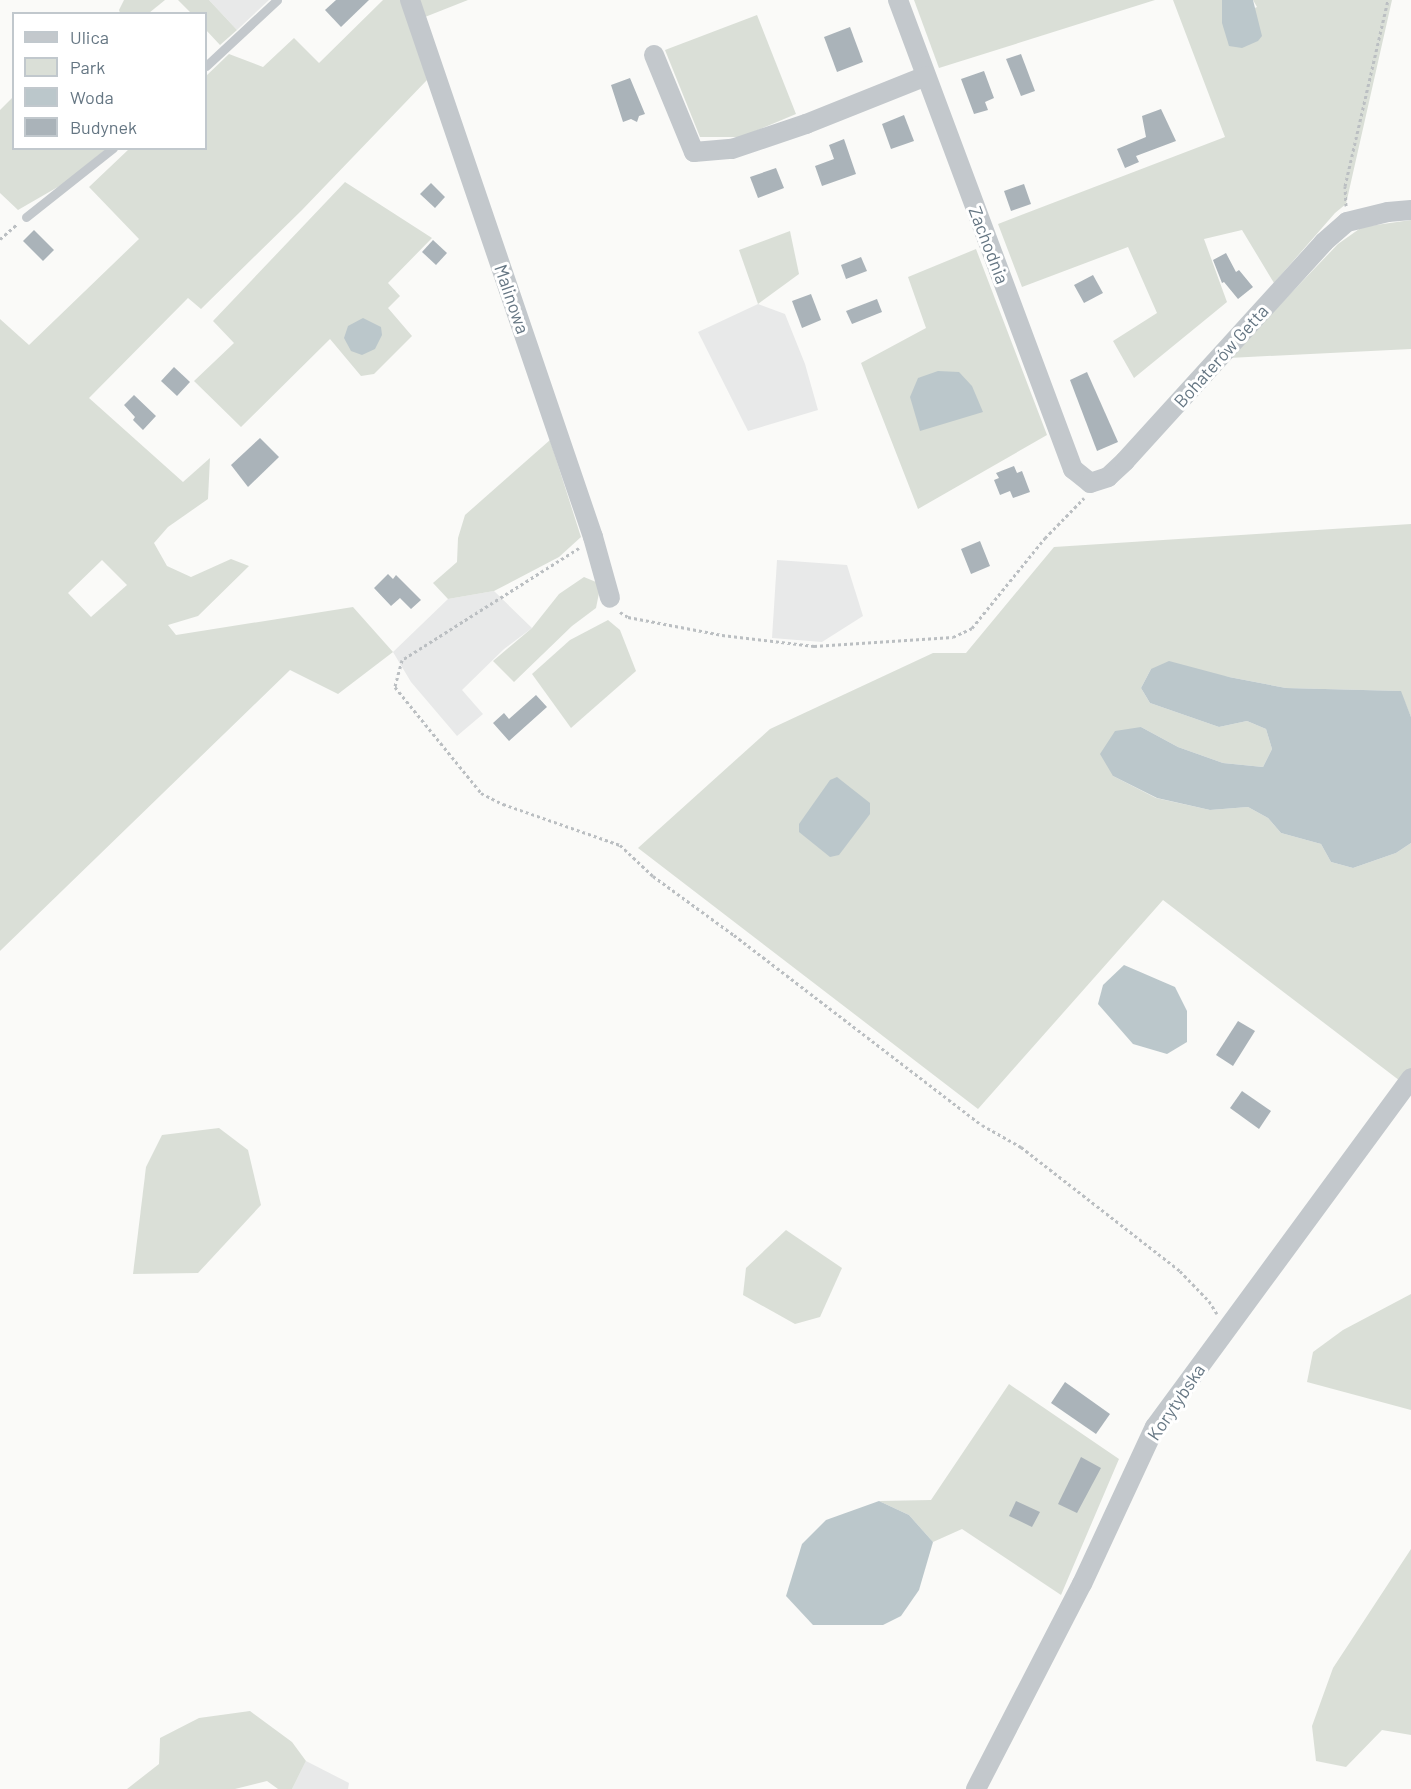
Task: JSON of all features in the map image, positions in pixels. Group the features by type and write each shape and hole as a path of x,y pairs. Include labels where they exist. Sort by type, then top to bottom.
{"street":[{"name":"Malinowa","path":"410,0 593,537 610,598"},
{"name":"Zachodnia","path":"898,0 1073,469 1090,483"},
{"path":"654,56 693,152 732,149 806,124 926,76"},
{"name":"Bohaterów Getta","path":"1090,483 1108,477 1125,461 1324,243 1347,222 1388,212 1411,210"},
{"name":"Korytybska","path":"976,1789 1082,1584 1155,1427 1411,1078"}],"lane":[{"path":"207,65 277,0"},
{"path":"26,217 110,150"}],"path":[{"path":"1347,222 1345,186 1388,0"},
{"path":"0,238 26,217"},
{"path":"610,598 619,612 628,616 778,643 814,646 953,637 972,628 1045,538 1083,500 1090,483"},
{"path":"593,537 562,560 528,578 402,660 395,687 417,716 481,793 503,804 620,845 653,876 734,935 982,1125 1021,1147 1180,1271 1209,1301 1226,1331"}],"shaded area":[{"path":"209,0 269,0 237,30"},
{"path":"758,304 785,314 805,364 818,410 748,431 698,332"},
{"path":"777,560 847,565 863,616 822,642 772,638"},
{"path":"494,591 532,628 504,649 462,690 483,714 457,736 411,682 393,652 448,599"},
{"path":"306,1761 349,1783 348,1789 292,1789"}],"green space":[{"path":"124,0 165,0 150,12 120,12"},
{"path":"178,0 209,0 237,30 220,45 207,31 207,12 190,12"},
{"path":"383,0 402,0 427,80 302,210 201,309 188,298 89,398 183,482 210,458 208,499 168,527 154,543 167,566 191,577 231,559 249,566 198,616 168,625 176,635 353,607 393,652 338,694 290,670 0,951 0,319 29,345 139,239 89,187 128,150 207,150 207,75 229,54 263,67 294,38 319,63","holes":["102,560 127,585 91,617 68,593"]},
{"path":"419,0 468,0 425,17"},
{"path":"914,0 1155,0 939,68"},
{"path":"1173,0 1222,0 1222,23 1257,7 1253,0 1392,0 1346,204 1335,213 1274,283 1242,230 1204,239 1227,302 1134,378 1113,341 1157,313 1128,247 1022,287 998,224 1225,137"},
{"path":"757,15 796,114 741,137 700,137 665,50"},
{"path":"12,98 12,150 105,150 63,184 18,210 0,193 0,110"},
{"path":"345,182 432,238 388,283 400,296 388,308 412,336 374,374 361,376 330,339 241,427 194,381 234,343 213,321"},
{"path":"1411,220 1411,349 1229,358 1338,244 1362,227"},
{"path":"790,231 799,274 758,304 739,250"},
{"path":"976,249 1047,435 918,509 861,363 926,328 908,277"},
{"path":"550,440 581,537 559,557 494,591 448,599 433,583 457,562 458,538 465,515"},
{"path":"1411,524 1411,717 1400,691 1286,688 1229,677 1151,669 1141,688 1150,703 1219,727 1247,721 1266,729 1272,749 1263,767 1223,763 1178,747 1141,727 1113,776 1156,798 1210,810 1248,807 1268,818 1281,833 1321,844 1331,862 1353,868 1396,853 1411,843 1411,1084 1408,1087 1163,900 978,1109 638,848 770,729 933,653 966,653 1054,547"},
{"path":"584,577 596,582 599,593 596,608 572,626 514,682 493,661 532,628 559,594"},
{"path":"608,620 620,630 636,671 571,728 532,674 570,640"},
{"path":"219,1128 248,1150 261,1205 198,1273 133,1274 146,1167 162,1135"},
{"path":"786,1230 842,1268 820,1317 795,1324 743,1295 746,1268"},
{"path":"1411,1294 1411,1410 1307,1382 1313,1352 1343,1330"},
{"path":"1009,1384 1119,1459 1061,1595 962,1529 933,1542 909,1515 879,1501 931,1500"},
{"path":"1411,1549 1411,1735 1382,1730 1346,1767 1316,1761 1312,1726 1333,1668"},
{"path":"250,1711 292,1742 306,1761 292,1789 278,1789 267,1781 235,1789 127,1789 159,1764 160,1738 199,1718"}],"water":[{"path":"1222,0 1253,0 1262,36 1258,41 1242,48 1229,46 1222,23"},
{"path":"363,318 381,327 382,335 375,349 362,355 351,351 344,338 348,326"},
{"path":"938,371 959,372 972,386 983,412 920,431 910,397 918,378"},
{"path":"1169,661 1229,677 1286,688 1401,691 1411,717 1411,843 1396,853 1353,868 1331,862 1321,844 1281,833 1268,818 1248,807 1210,810 1157,798 1113,776 1100,754 1115,731 1141,727 1178,747 1223,763 1263,767 1272,749 1266,729 1247,721 1219,727 1150,703 1141,688 1151,669"},
{"path":"837,777 870,803 870,814 839,855 830,857 799,832 799,824 830,780"},
{"path":"1124,965 1175,987 1187,1011 1187,1042 1167,1054 1133,1044 1098,1004 1103,985"},
{"path":"879,1501 909,1515 933,1542 919,1590 901,1616 883,1625 813,1625 786,1596 802,1544 826,1520"}],"building":[{"path":"336,0 369,0 341,27 325,10"},
{"path":"850,27 863,62 837,72 824,37"},
{"path":"1021,54 1035,91 1021,96 1006,59"},
{"path":"984,71 994,98 985,102 988,110 974,114 961,79"},
{"path":"630,78 645,114 639,116 637,122 631,119 623,122 611,85"},
{"path":"1161,109 1176,141 1136,156 1139,162 1125,168 1117,149 1146,137 1142,116"},
{"path":"904,115 914,141 891,149 882,124"},
{"path":"844,139 856,174 822,186 815,166 834,159 829,145"},
{"path":"776,168 784,188 758,198 750,177"},
{"path":"431,183 445,197 435,208 420,194"},
{"path":"1024,184 1031,204 1011,211 1004,191"},
{"path":"34,230 54,250 43,261 23,241"},
{"path":"433,240 447,253 436,265 422,252"},
{"path":"1226,253 1236,272 1239,270 1253,287 1238,299 1224,282 1222,283 1213,260"},
{"path":"861,257 867,271 846,279 841,265"},
{"path":"1093,275 1103,293 1084,303 1074,285"},
{"path":"811,294 821,320 802,328 792,301"},
{"path":"877,299 882,312 852,324 846,311"},
{"path":"174,367 190,382 177,396 161,381"},
{"path":"1087,372 1118,442 1097,451 1070,380"},
{"path":"134,395 156,416 143,430 133,420 135,417 124,405"},
{"path":"260,438 279,457 248,487 231,465"},
{"path":"1014,466 1017,473 1022,471 1030,492 1013,498 1010,491 1000,495 994,480 999,478 996,473"},
{"path":"980,541 990,566 971,574 961,549"},
{"path":"388,574 393,579 396,575 421,600 411,609 400,598 391,606 374,588"},
{"path":"536,695 547,707 509,741 493,723 504,713 509,719"},
{"path":"1238,1021 1255,1031 1233,1066 1216,1055"},
{"path":"1242,1091 1271,1111 1259,1129 1230,1108"},
{"path":"1065,1382 1110,1414 1096,1434 1051,1403"},
{"path":"1081,1457 1101,1468 1077,1513 1058,1504"},
{"path":"1016,1501 1040,1512 1032,1527 1009,1516"}]}
